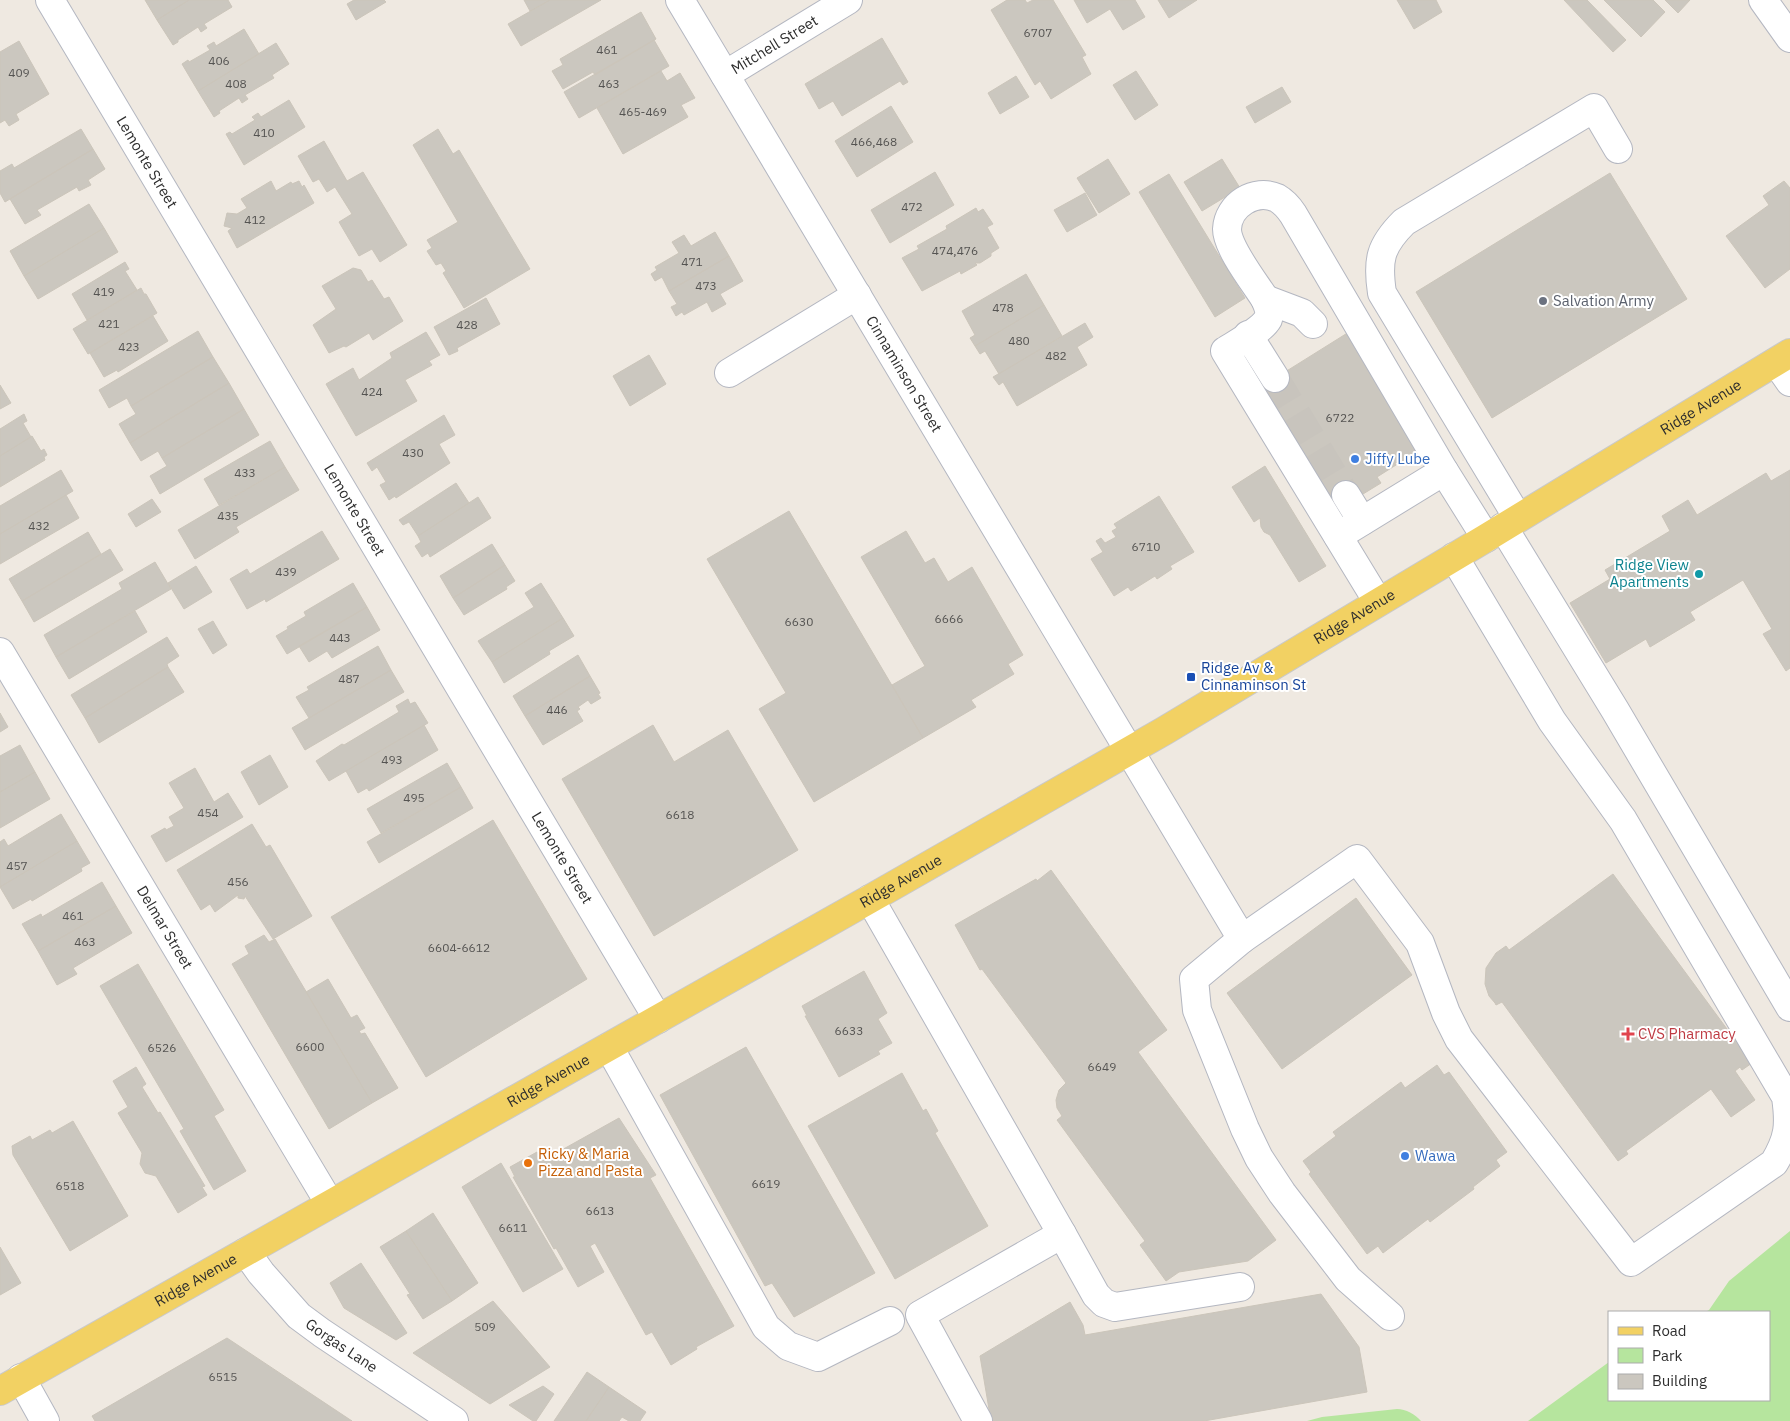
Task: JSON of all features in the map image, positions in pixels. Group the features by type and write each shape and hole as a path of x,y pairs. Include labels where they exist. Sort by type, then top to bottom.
{"main road":[{"name":"Ridge Avenue","path":"11,1384 870,899 1129,750 1502,528 1785,366"}],"street":[{"name":"Lemonte Street","path":"50,0 658,1019"},
{"name":"Cinnaminson Street","path":"680,0 1242,939"},
{"name":"Mitchell Street","path":"724,75 848,0"},
{"path":"1762,0 1790,38"},
{"path":"1618,149 1594,108 1404,222 1390,236 1382,254 1379,273 1382,293 1502,528 1615,710 1790,1007"},
{"path":"1378,602 1225,351 1268,319 1270,310 1229,241 1227,230 1229,218 1235,208 1244,200 1254,196 1266,195 1277,198 1287,205 1444,471 1502,528"},
{"path":"729,372 857,295"},
{"path":"1265,299 1302,313 1313,324"},
{"path":"1248,335 1274,378"},
{"path":"1338,536 1444,471"},
{"path":"1346,495 1362,521"},
{"path":"1390,1316 1348,1279 1282,1193 1259,1158 1245,1128 1198,1010 1194,979 1242,939 1357,859 1420,943 1446,1013 1460,1039 1631,1262 1774,1162 1785,1144 1789,1118 1786,1097 1623,820 1552,721 1454,557"},
{"name":"Delmar Street","path":"0,652 330,1204"},
{"path":"870,899 1096,1295 1104,1303 1115,1307 1240,1286"},
{"path":"609,1046 766,1327 788,1346 818,1357 890,1321"},
{"path":"978,1421 920,1315 1062,1234"},
{"name":"Gorgas Lane","path":"246,1252 261,1274 300,1316 322,1333 454,1421"},
{"path":"11,1384 45,1421"}],"green space":[{"path":"1790,1231 1790,1421 1528,1421 1608,1363 1608,1401 1770,1401 1770,1311 1707,1311 1729,1281"},
{"path":"1397,1409 1410,1412 1421,1421 1307,1421 1322,1417"}],"building":[{"path":"145,0 189,0 157,20"},
{"path":"189,0 228,0 232,7 204,24 207,28 201,32 198,27 173,45 157,20"},
{"path":"354,0 384,0 386,2 356,20 347,4"},
{"path":"524,0 550,0 530,11"},
{"path":"550,0 601,0 521,46 508,24"},
{"path":"1007,0 1025,0 1027,3 1033,0 1053,0 1086,55 1082,57 1091,74 1051,99 1040,81 1035,85 991,10"},
{"path":"1074,0 1135,0 1145,17 1123,30 1110,9 1087,23"},
{"path":"1158,0 1197,0 1169,18"},
{"path":"1397,0 1436,0 1442,12 1414,29"},
{"path":"1564,0 1587,0 1626,40 1613,52"},
{"path":"1604,0 1653,0 1665,12 1641,37"},
{"path":"1665,0 1690,0 1678,13"},
{"path":"641,12 656,39 595,75 593,72 563,89 552,71 563,65 560,59"},
{"path":"244,29 259,54 198,91 182,64 210,50 207,46 214,42 216,46"},
{"path":"882,38 908,82 903,85 900,81 842,116 833,101 819,109 805,84"},
{"path":"654,40 669,66 579,118 564,92"},
{"path":"19,41 49,94 16,114 19,120 9,126 5,120 0,123 0,52"},
{"path":"276,43 289,64 272,75 274,78 245,95 248,99 242,103 239,98 219,111 220,113 214,117 198,91"},
{"path":"661,71 667,81 680,73 695,98 681,105 688,117 623,154 597,108"},
{"path":"1136,71 1158,105 1135,120 1113,85"},
{"path":"1016,76 1029,97 1000,114 988,93"},
{"path":"1282,87 1291,102 1255,123 1246,107"},
{"path":"289,100 305,127 244,165 226,134 230,132 232,134 255,120 252,117 258,113 261,117"},
{"path":"891,106 913,142 857,177 835,141"},
{"path":"81,129 93,149 5,202 0,193 0,171 12,164 14,168"},
{"path":"438,129 453,154 459,150 530,269 464,308 443,273 446,271 441,263 436,265 427,251 432,248 427,240 458,222 413,145"},
{"path":"324,141 347,181 363,172 407,245 380,262 372,249 359,256 339,222 352,214 335,187 327,192 319,179 313,182 298,156"},
{"path":"93,149 105,169 88,180 91,185 79,191 77,187 37,210 41,215 25,224 10,199"},
{"path":"1108,159 1130,194 1099,213 1077,178"},
{"path":"1222,159 1240,188 1202,211 1184,182"},
{"path":"935,172 954,205 890,243 871,210"},
{"path":"1610,173 1687,299 1492,418 1416,292"},
{"path":"1169,174 1245,298 1215,317 1139,192"},
{"path":"271,181 276,191 291,182 292,184 299,181 302,187 304,185 314,203 237,248 228,231 232,228 224,226 227,213 237,214 247,208 241,199"},
{"path":"1784,181 1790,188 1790,269 1765,288 1726,236 1769,205 1763,196"},
{"path":"1085,193 1097,215 1067,232 1054,210"},
{"path":"89,204 104,228 24,276 10,251"},
{"path":"976,208 978,212 983,209 993,224 987,227 999,248 991,253 991,256 980,263 975,263 977,265 961,274 960,271 922,291 902,258 919,249 917,246 947,229 946,226"},
{"path":"104,228 118,252 38,299 24,276"},
{"path":"715,232 729,256 669,291 662,277 655,281 651,274 657,270 655,267 679,253 672,242 684,235 691,246"},
{"path":"729,256 743,281 720,294 726,304 712,312 707,302 684,315 682,312 676,316 671,307 677,304 669,291"},
{"path":"125,262 129,269 125,271 137,290 87,320 72,294"},
{"path":"353,268 361,270 368,282 372,280 384,299 389,297 403,321 373,340 369,333 346,347 344,346 329,353 313,325 336,309 322,286"},
{"path":"1026,274 1044,305 975,346 970,338 975,335 962,311"},
{"path":"141,288 157,313 88,354 73,329"},
{"path":"486,298 500,324 457,348 458,351 449,355 434,327"},
{"path":"1044,305 1062,336 999,374 985,351 980,354 975,346"},
{"path":"153,316 168,341 118,372 117,370 104,377 90,353"},
{"path":"1085,323 1093,337 1077,347 1087,365 1017,406 1003,382 999,385 993,377"},
{"path":"198,331 213,357 131,406 127,398 109,408 99,390"},
{"path":"426,332 440,355 429,361 432,365 405,380 417,401 356,436 326,384 353,368 359,380 392,358 390,353"},
{"path":"1349,332 1419,448 1415,450 1417,453 1398,464 1396,462 1396,465 1377,477 1381,483 1363,494 1357,485 1330,501 1261,387"},
{"path":"649,355 666,384 630,406 613,376"},
{"path":"213,357 229,383 130,443 119,424 136,414 131,406"},
{"path":"229,383 244,409 162,458 158,451 141,461 130,443"},
{"path":"0,385 11,403 0,409"},
{"path":"244,409 259,435 160,494 150,476 167,466 162,458"},
{"path":"24,414 27,421 23,423 31,437 0,456 0,429"},
{"path":"444,415 455,435 439,444 450,463 396,498 395,496 389,500 380,485 386,482 377,467 372,471 367,463"},
{"path":"32,436 41,451 44,449 47,455 44,457 45,460 0,487 0,456"},
{"path":"270,441 285,467 219,505 204,479"},
{"path":"1265,466 1326,566 1299,582 1270,535 1264,532 1261,527 1260,518 1254,522 1232,487"},
{"path":"285,467 299,490 236,527 239,532 195,559 178,530"},
{"path":"61,470 73,491 0,534 0,506"},
{"name":"Ridge View Apartments","path":"1790,470 1790,668 1786,671 1763,634 1772,629 1743,580 1690,612 1695,620 1650,647 1646,639 1606,663 1570,603 1610,579 1605,570 1670,531 1662,516 1688,500 1697,515 1766,473 1771,481"},
{"path":"456,483 469,503 418,536 409,522 403,525 399,520"},
{"path":"66,495 79,518 0,564 0,534"},
{"path":"1159,496 1194,552 1170,566 1172,569 1157,579 1155,576 1131,591 1128,587 1114,596 1091,559 1103,552 1096,541 1101,538 1105,543 1116,537 1112,531 1117,528 1114,524"},
{"path":"478,497 491,518 430,557 428,553 422,557 415,546 421,542 418,536"},
{"path":"152,499 161,512 136,527 128,514"},
{"path":"789,511 923,738 814,802 759,709 786,693 707,559"},
{"path":"322,531 339,559 266,602 265,599 247,609 230,579 247,569 250,574"},
{"path":"906,531 925,563 934,558 948,582 972,567 1023,655 1008,664 1014,674 971,700 976,707 923,738 892,685 925,666 861,557"},
{"path":"88,532 101,554 22,601 9,579"},
{"path":"492,544 505,565 453,598 440,576"},
{"path":"110,549 123,570 34,622 22,601"},
{"path":"155,562 171,589 56,657 44,635 122,589 119,583"},
{"path":"505,565 515,581 506,587 507,589 464,615 453,598"},
{"path":"196,566 212,592 184,609 168,583"},
{"path":"353,583 367,607 287,654 276,636 306,616 304,612"},
{"path":"541,583 563,618 492,662 478,641 534,607 525,593"},
{"path":"367,607 380,630 332,658 327,651 309,662 299,646"},
{"path":"135,611 147,632 69,679 56,657"},
{"path":"563,618 574,636 549,651 550,654 504,683 492,662"},
{"path":"213,621 227,645 213,654 198,629"},
{"path":"167,637 179,656 167,664 168,667 85,718 71,695"},
{"path":"378,646 391,670 309,718 296,697 309,690 307,687"},
{"path":"578,655 590,676 525,716 513,696"},
{"path":"168,667 184,692 99,743 85,718"},
{"path":"391,670 404,692 305,750 292,728"},
{"path":"590,676 601,698 591,704 588,700 578,707 580,709 577,711 583,721 543,745 525,716"},
{"path":"408,699 410,704 415,702 428,723 329,781 316,761 399,712 396,706"},
{"path":"0,713 8,727 0,732"},
{"path":"424,725 438,750 369,791 367,788 358,793 346,771"},
{"path":"653,725 674,762 728,730 798,850 654,936 562,779"},
{"path":"20,745 35,772 0,792 0,756"},
{"path":"270,755 288,787 259,805 241,772"},
{"path":"447,763 461,787 381,833 367,809"},
{"path":"195,768 214,802 228,793 243,817 166,862 151,836 165,828 166,830 174,826 169,817 184,808 169,783"},
{"path":"35,772 50,799 0,828 0,792"},
{"path":"461,787 473,808 379,863 367,842"},
{"path":"61,814 77,841 0,887 0,842 4,839 8,846"},
{"path":"493,820 587,979 426,1077 331,917"},
{"path":"252,824 266,847 270,845 312,916 273,939 245,896 244,899 238,898 238,895 215,912 210,904 201,910 177,870"},
{"path":"77,841 90,863 81,868 82,871 32,901 31,899 13,909 0,887"},
{"path":"1051,870 1167,1030 1138,1052 1276,1240 1248,1261 1179,1272 1166,1281 1140,1245 1145,1241 1057,1120 1062,1116 1057,1108 1056,1100 1059,1090 1066,1083 982,969 980,970 955,925 1036,879 1037,881"},
{"name":"CVS Pharmacy","path":"1613,874 1752,1063 1742,1070 1740,1067 1735,1071 1755,1100 1731,1117 1711,1089 1626,1151 1628,1154 1618,1161 1502,1002 1496,1005 1489,996 1485,984 1486,968 1496,953 1506,946 1509,950"},
{"path":"102,882 116,906 38,951 22,924 41,914 42,917"},
{"path":"1356,898 1412,975 1282,1069 1227,993"},
{"path":"116,906 132,933 73,968 77,974 57,985 38,951"},
{"path":"264,935 269,942 275,939 372,1103 329,1129 232,964 249,954 245,946"},
{"path":"138,964 224,1110 214,1116 246,1171 214,1190 180,1131 184,1129 100,986"},
{"path":"864,971 887,1013 878,1019 892,1043 878,1051 880,1054 839,1077 805,1016 807,1016 802,1006"},
{"path":"328,979 351,1018 357,1015 365,1028 359,1031 361,1034 365,1033 398,1088 372,1103 306,992"},
{"path":"746,1047 875,1273 794,1317 772,1283 765,1286 660,1095"},
{"name":"Wawa","path":"1437,1065 1444,1075 1449,1072 1507,1152 1496,1160 1500,1166 1473,1187 1474,1189 1430,1222 1428,1219 1383,1253 1378,1246 1367,1254 1309,1174 1311,1172 1303,1161 1336,1136 1333,1132 1401,1082 1405,1088"},
{"path":"136,1067 146,1084 142,1087 158,1113 160,1112 205,1186 202,1187 207,1195 178,1213 156,1176 145,1173 140,1164 142,1153 118,1113 128,1107 113,1081"},
{"path":"902,1073 923,1111 926,1109 938,1131 935,1133 988,1226 895,1279 808,1126"},
{"path":"619,1118 656,1175 650,1178 734,1326 696,1347 697,1349 671,1365 652,1332 646,1335 595,1243 590,1246 604,1272 578,1287 513,1177 515,1177 510,1167 537,1152 542,1161"},
{"path":"73,1121 128,1216 70,1251 13,1155 12,1146 30,1136 32,1140 50,1130 52,1133"},
{"path":"501,1163 563,1269 523,1292 462,1187"},
{"path":"433,1213 478,1283 452,1301 406,1231"},
{"path":"406,1231 452,1301 423,1319 407,1295 410,1294 380,1247"},
{"path":"0,1247 21,1283 0,1295"},
{"path":"361,1263 407,1333 396,1340 344,1308 330,1283"},
{"path":"1321,1294 1359,1347 1367,1392 1204,1421 991,1421 980,1356 1070,1302 1083,1325 1085,1335"},
{"path":"493,1301 550,1367 490,1404 413,1353"},
{"path":"227,1338 352,1421 95,1421 92,1416"},
{"path":"587,1372 609,1387 586,1421 554,1421"},
{"path":"543,1386 554,1394 536,1421 533,1421 509,1405"},
{"path":"609,1387 646,1412 640,1421 629,1421 622,1417 619,1421 586,1421"}],"tunnel":[{"path":"1275,378 1346,495"}],"place":[{"name":"Salvation Army","path":"1543,301"},
{"name":"Jiffy Lube","path":"1355,459"},
{"name":"Ridge View Apartments","path":"1699,574"},
{"name":"Ridge Av & Cinnaminson St","path":"1191,677"},
{"name":"CVS Pharmacy","path":"1628,1034"},
{"name":"Wawa","path":"1405,1156"},
{"name":"Ricky & Maria Pizza and Pasta","path":"528,1163"}]}
